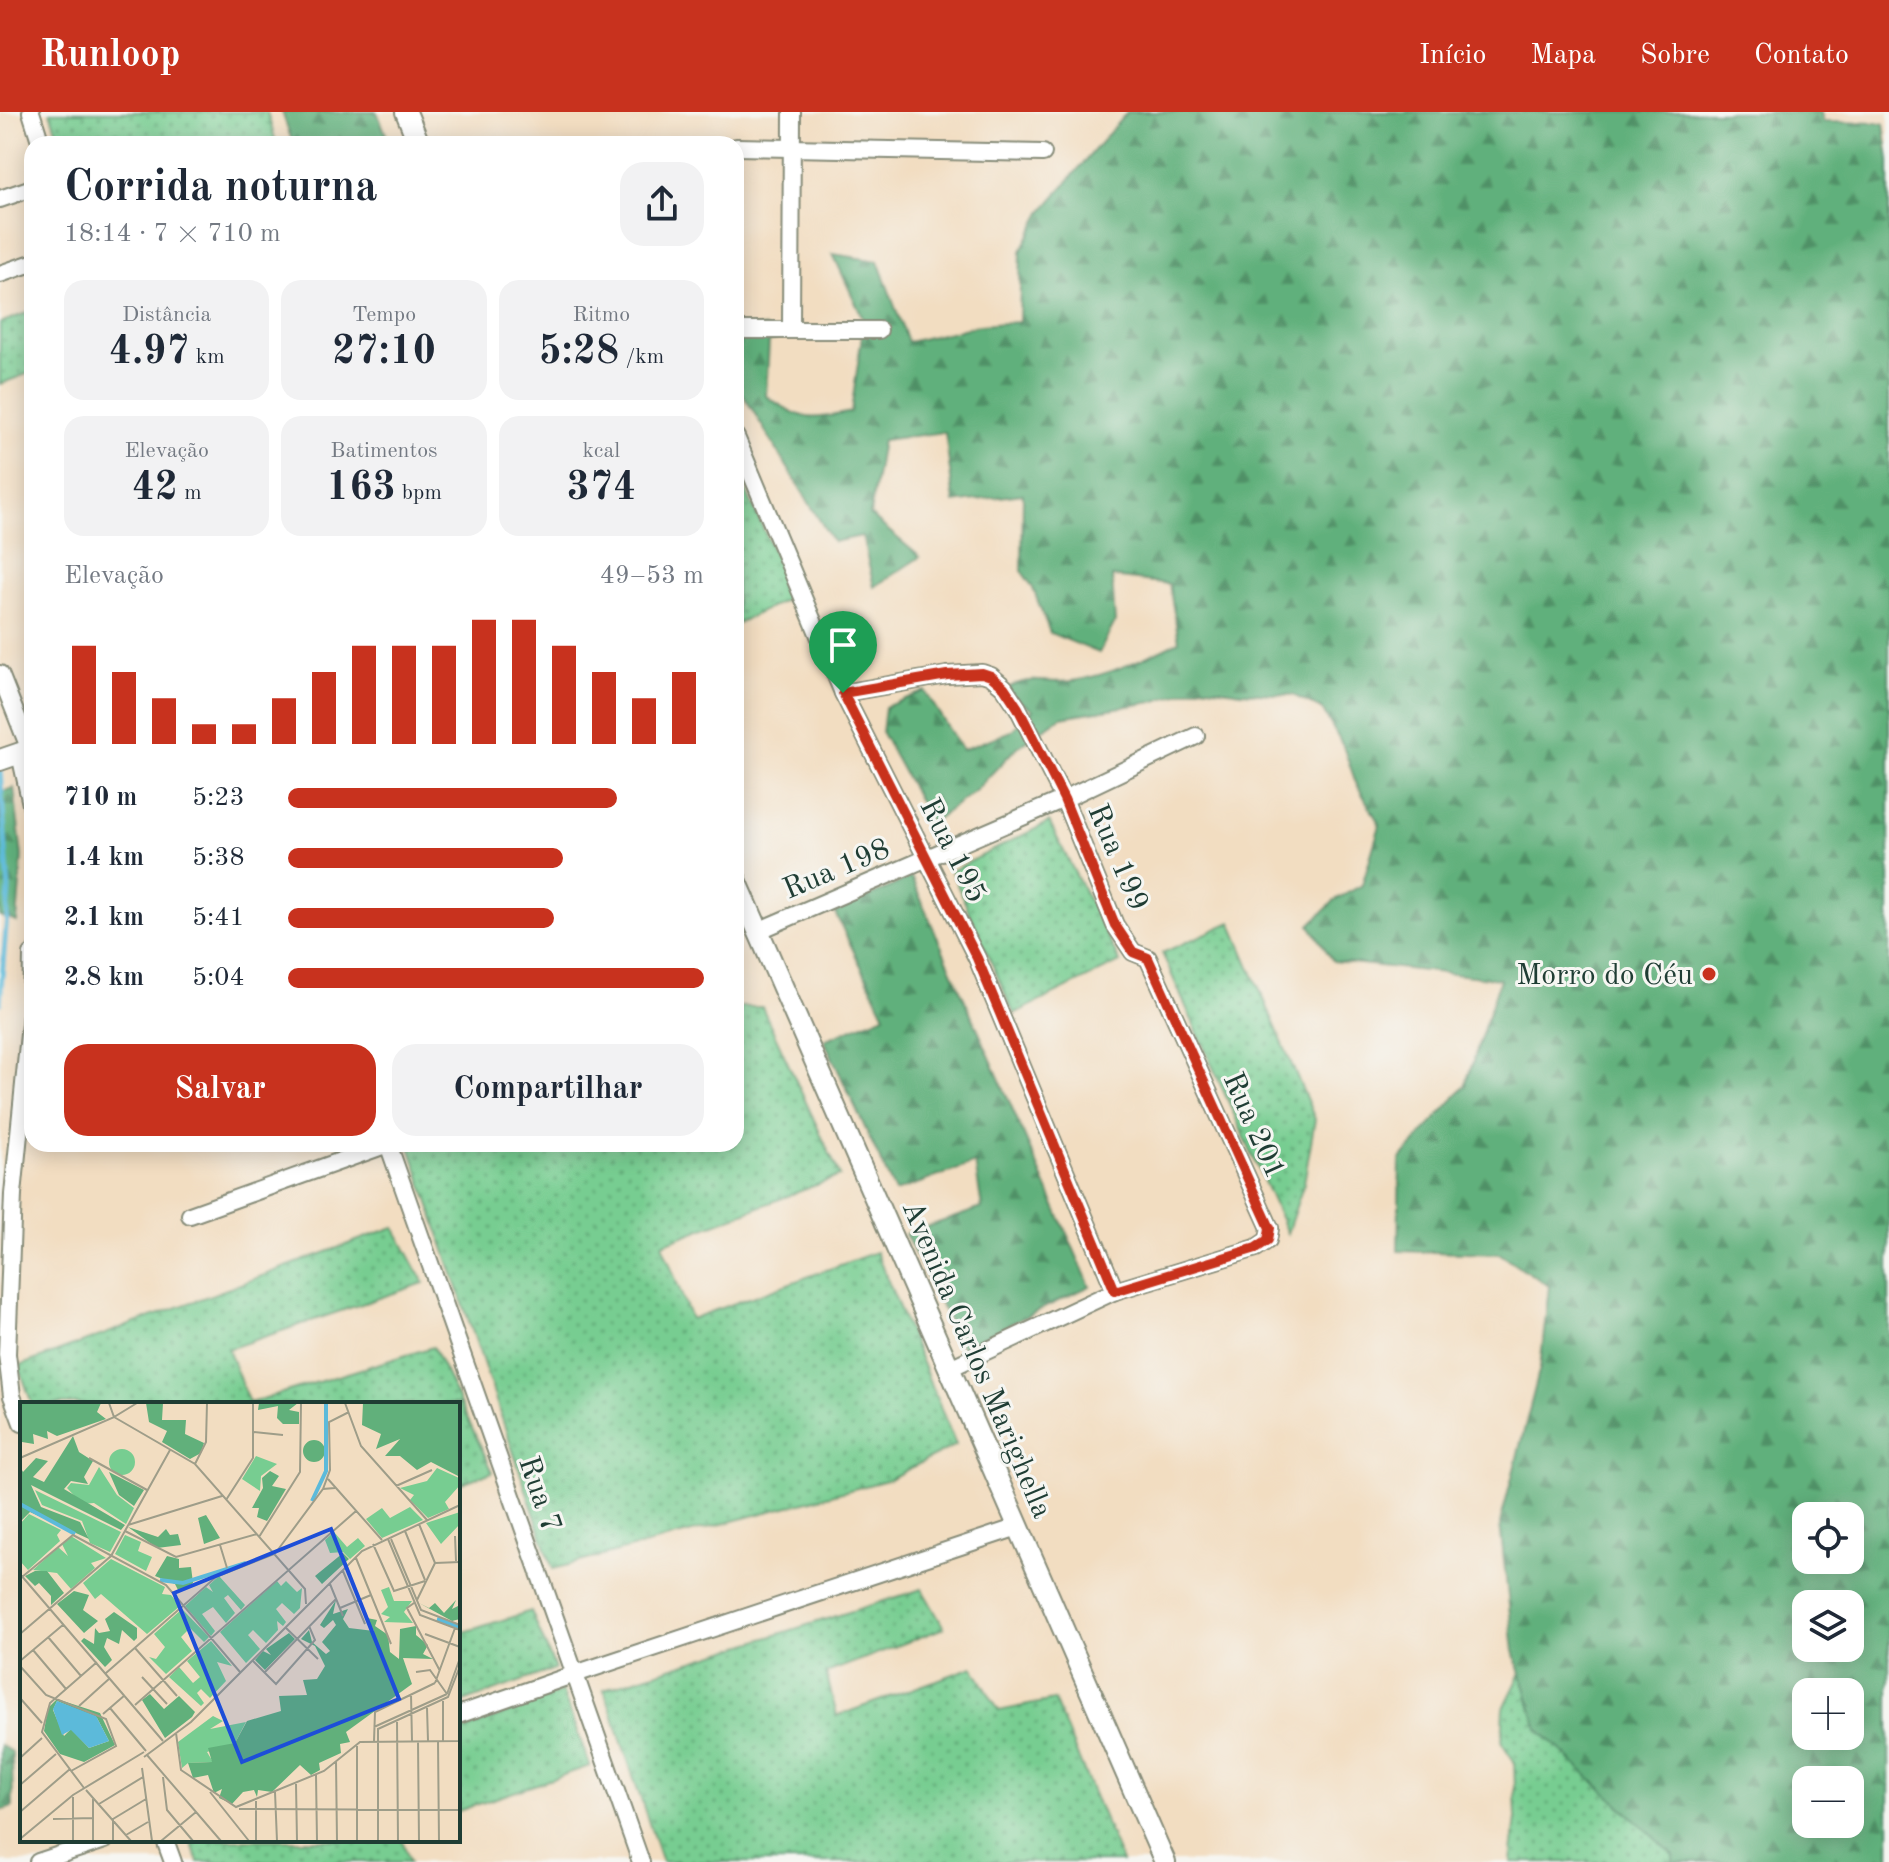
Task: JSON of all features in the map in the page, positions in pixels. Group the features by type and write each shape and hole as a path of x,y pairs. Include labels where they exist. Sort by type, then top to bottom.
{"main road":[{"path":"406,112 416,136"},
{"path":"0,760 24,752"},
{"name":"Avenida Carlos Marighella","path":"744,897 1165,1862"}],"street":[{"path":"31,112 38,136"},
{"path":"791,330 792,112"},
{"path":"744,147 1043,153"},
{"path":"0,199 24,191"},
{"path":"0,274 24,266"},
{"path":"744,330 879,330"},
{"name":"Rua 195","path":"744,456 843,693 977,958 1115,1291"},
{"name":"Rua 199","path":"843,693 947,675 982,673 1004,687 1018,708 1064,799 1115,925 1133,952 1148,958 1194,1058"},
{"path":"0,674 24,740"},
{"name":"Rua 198","path":"760,930 1064,799 1196,736"},
{"name":"Rua 201","path":"1115,1291 1256,1248 1268,1240 1270,1228 1194,1058"},
{"path":"20,1418 12,1396 7,1354 13,1194 24,1084"},
{"path":"190,1215 366,1152"},
{"name":"Rua 7","path":"391,1152 641,1862"},
{"path":"950,1368 1115,1291"},
{"path":"460,1714 1018,1527"},
{"path":"38,1862 99,1842"},
{"path":"166,1842 173,1862"}],"green space":[{"path":"50,112 267,112 274,136 58,136"},
{"path":"282,112 377,112 387,136 290,136"},
{"path":"1127,112 1821,112 1823,122 1884,123 1889,161 1889,1862 1673,1862 1673,1855 1538,1729 1514,1651 1500,1524 1540,1368 1549,1286 1500,1254 1398,1251 1400,1160 1465,1086 1500,979 1333,961 1310,925 1335,900 1362,885 1380,825 1356,783 1343,746 1322,709 1293,695 1202,686 1153,702 1061,717 1016,748 975,791 931,823 882,733 885,707 925,691 962,750 1011,731 1033,710 1005,690 1014,685 1030,681 1072,681 1100,675 1179,641 1169,584 1112,577 1115,622 1099,653 1050,633 1032,586 1022,572 1023,494 954,503 945,432 882,440 870,515 920,557 874,587 862,536 833,542 744,396 744,328 764,327 777,339 769,342 766,396 806,417 823,417 851,412 864,321 833,254 878,261 908,342 980,325 1019,322 1021,251 1044,209"},
{"path":"24,314 24,375 0,384 0,323"},
{"path":"744,488 793,596 744,620"},
{"path":"14,788 22,856 17,922 0,916 0,792"},
{"path":"1049,822 1120,962 1014,1014 951,871"},
{"path":"911,877 1090,1286 962,1347 905,1234 982,1208 975,1163 895,1192 824,1040 885,1015 835,913"},
{"path":"1231,922 1315,1119 1304,1183 1287,1233 1162,953"},
{"path":"744,1007 762,1007 840,1176 662,1244 691,1319 876,1252 956,1445 887,1480 553,1569 412,1152 744,1152"},
{"path":"394,1227 424,1283 228,1349 249,1402 31,1402 19,1366"},
{"path":"433,1347 459,1402 252,1402"},
{"path":"460,1403 493,1472 460,1483"},
{"path":"922,1589 944,1628 826,1673 837,1716 973,1667 999,1711 1054,1700 1122,1862 662,1862 604,1689"},
{"path":"531,1611 555,1669 460,1703 460,1633"},
{"path":"1521,1673 1538,1729 1673,1855 1673,1862 1511,1862 1516,1818 1514,1761 1502,1743 1504,1708"},
{"path":"562,1691 590,1766 460,1810 460,1732"},
{"path":"0,1745 12,1752 13,1807 0,1811"},
{"path":"192,1842 403,1842 410,1862 198,1862"}],"waterway":[{"path":"0,770 9,890 0,1003"}],"place":[{"name":"Morro do Céu","path":"1709,974"}],"route":[{"path":"982,673 1004,687 1018,708 1064,799 1115,925 1133,952 1148,958 1252,1185 1270,1228 1268,1240 1256,1248 1115,1291 977,958 843,693 947,675 982,673"}]}
